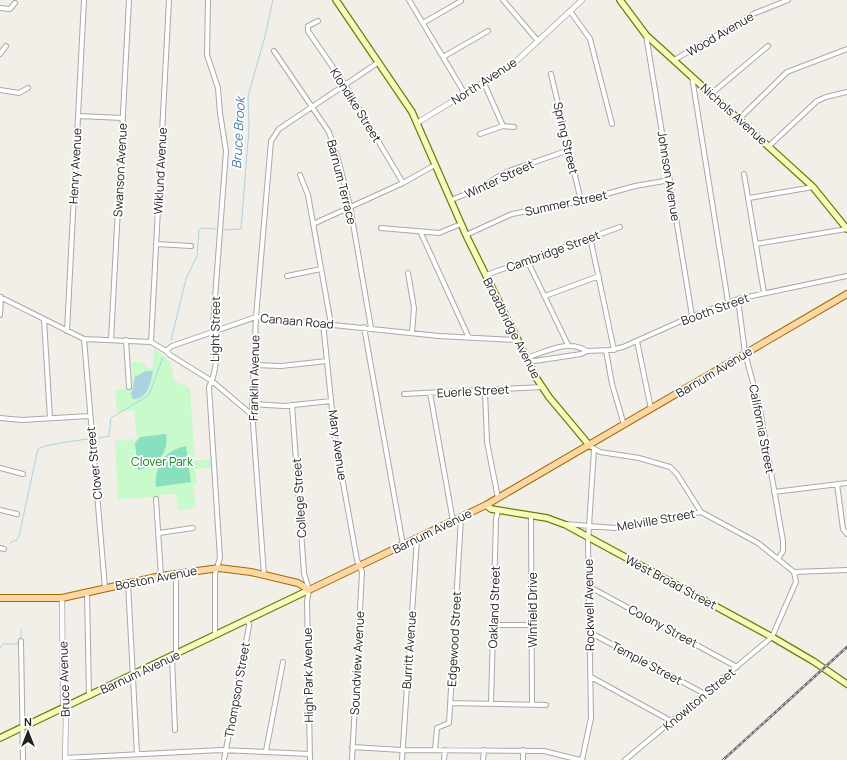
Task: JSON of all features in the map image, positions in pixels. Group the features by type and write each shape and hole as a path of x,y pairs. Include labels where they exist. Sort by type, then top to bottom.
{"main road":[{"name":"Broadbridge Avenue","path":"336,0 379,62 417,123 466,235 526,360 542,387 584,441 592,448"},
{"name":"Nichols Avenue","path":"620,0 646,35 813,187 847,229"},
{"name":"Barnum Avenue","path":"0,738 174,656 486,505 592,448 624,425 847,294"},
{"name":"West Broad Street","path":"486,505 489,508 563,524 772,637 813,661 847,684"},
{"name":"Boston Avenue","path":"0,598 62,598 176,573 219,568 264,575 299,584 309,590"}],"street":[{"name":"Henry Avenue","path":"67,331 84,0"},
{"name":"Swanson Avenue","path":"111,340 129,0"},
{"name":"Wiklund Avenue","path":"151,342 169,0"},
{"name":"Light Street","path":"208,0 207,55 218,88 226,151 213,326 216,336 214,377 209,387 220,558 219,568 215,574 215,635"},
{"path":"409,0 465,94"},
{"path":"503,0 538,41"},
{"name":"North Avenue","path":"417,123 512,65 582,0"},
{"name":"Wood Avenue","path":"674,60 753,14 788,0"},
{"path":"423,23 460,1"},
{"path":"0,8 10,9 15,3"},
{"path":"570,12 590,39 612,124"},
{"name":"Klondike Street","path":"318,21 307,28 345,85 403,183"},
{"path":"443,57 488,31"},
{"name":"Johnson Avenue","path":"646,35 692,316"},
{"path":"0,54 6,46"},
{"path":"711,94 768,46"},
{"path":"739,119 788,72 847,48"},
{"name":"Barnum Terrace","path":"274,51 329,132 333,143 350,206 371,328"},
{"path":"311,107 379,62"},
{"name":"Spring Street","path":"551,74 581,201"},
{"path":"692,76 728,302"},
{"path":"484,83 503,126"},
{"path":"0,90 19,93 28,88"},
{"path":"769,146 817,101 826,97 847,92"},
{"name":"Franklin Avenue","path":"264,575 252,404 256,317 269,153 271,141 275,134 311,107"},
{"path":"78,116 123,118"},
{"path":"480,134 503,126 514,127"},
{"name":"Winter Street","path":"451,200 476,190 506,172 569,150"},
{"path":"313,224 403,183 435,165"},
{"path":"744,174 764,293"},
{"path":"300,175 308,195 331,324"},
{"name":"Summer Street","path":"466,235 512,214 581,201 604,196 635,186 670,180"},
{"path":"749,198 813,187"},
{"path":"381,228 443,233 461,224"},
{"name":"Cambridge Street","path":"486,276 620,227"},
{"path":"756,244 847,229"},
{"path":"420,231 469,338"},
{"path":"590,238 614,350"},
{"path":"156,244 191,246"},
{"path":"526,360 530,357 568,345 527,260"},
{"path":"288,276 321,269"},
{"path":"408,273 414,308 412,333"},
{"path":"545,296 599,276"},
{"name":"Booth Street","path":"526,360 535,361 580,354 587,351 614,350 728,302 847,276"},
{"path":"0,315 0,297 84,339 151,342 166,351 170,356 212,381 252,415"},
{"name":"California Street","path":"738,299 745,353 760,409 784,545 783,551 778,559"},
{"name":"Canaan Road","path":"166,351 172,346 256,317 412,333 517,340"},
{"path":"44,320 50,418"},
{"name":"Mary Avenue","path":"323,323 335,438 360,566"},
{"path":"364,328 404,545"},
{"name":"Clover Street","path":"84,339 89,416 94,442 105,588"},
{"path":"126,340 129,387"},
{"path":"637,341 651,410"},
{"name":"Booth Street","path":"568,345 581,347 587,351"},
{"path":"606,351 612,384 624,425"},
{"path":"254,365 281,366 327,361"},
{"name":"Euerle Street","path":"404,394 542,387"},
{"path":"485,391 487,442 498,498"},
{"path":"430,393 453,522"},
{"path":"252,404 292,405 331,400"},
{"name":"College Street","path":"292,405 305,579 309,590"},
{"path":"0,418 22,420 89,416"},
{"path":"592,448 600,452 645,459 670,467 677,474 701,512 758,543 794,572 796,582 772,637"},
{"name":"Rockwell Avenue","path":"581,760 591,724 588,538 590,525 592,448"},
{"path":"0,468 23,474"},
{"path":"774,492 847,483"},
{"path":"837,484 843,529 847,534"},
{"path":"156,499 161,576"},
{"path":"0,510 17,514"},
{"name":"Oakland Street","path":"491,704 496,519 498,510"},
{"name":"Melville Street","path":"563,524 615,528 701,512"},
{"name":"Winfield Drive","path":"531,516 532,704"},
{"name":"Edgewood Street","path":"435,750 436,729 439,725 448,724 461,518"},
{"path":"159,533 193,528"},
{"name":"Burritt Avenue","path":"402,760 417,539"},
{"name":"Soundview Avenue","path":"352,760 362,572 360,566"},
{"path":"794,572 847,570"},
{"path":"175,730 174,656 176,573"},
{"path":"128,583 137,754"},
{"name":"Colony Street","path":"588,586 738,667"},
{"name":"High Park Avenue","path":"309,590 307,601 310,760"},
{"path":"87,592 88,696"},
{"name":"Bruce Avenue","path":"62,598 64,708 66,714 65,759"},
{"name":"Thompson Street","path":"224,760 242,669 249,626 248,620"},
{"path":"493,625 532,625"},
{"name":"Temple Street","path":"589,632 705,694"},
{"name":"Knowlton Street","path":"625,760 772,637"},
{"path":"22,641 24,760"},
{"path":"266,751 283,662"},
{"path":"591,677 671,721"},
{"path":"450,703 546,705"},
{"path":"352,747 402,750 544,751 581,760"},
{"path":"65,759 226,750 310,754"},
{"path":"444,760 445,750"},
{"path":"483,760 484,750"},
{"path":"523,750 523,760"}],"green space":[{"name":"Clover Park","path":"154,349 171,362 174,381 190,388 195,461 212,459 212,468 195,469 197,485 193,485 196,507 178,511 176,494 161,495 160,497 118,499 115,441 137,439 134,410 117,412 115,390 133,388 132,362 142,362 148,369 153,367"},
{"path":"166,434 166,447 160,458 151,466 138,470 135,443 140,437"},
{"path":"186,446 191,482 156,487 157,472 162,460 172,451"}],"water":[{"path":"146,371 153,371 148,390 142,397 133,399 131,395 135,377"}],"waterway":[{"name":"Bruce Brook","path":"224,230 241,229 249,129 248,96 265,36 273,0"},
{"name":"Bruce Brook","path":"171,340 186,279 197,256 199,230 202,228 216,229"},
{"name":"Bruce Brook","path":"99,438 109,436 111,418 149,395 163,357"},
{"name":"Bruce Brook","path":"10,544 11,542 17,540 19,536 38,449 53,444 88,439"},
{"name":"Bruce Brook","path":"0,648 3,644 17,644 21,636 21,629"}],"railway":[{"path":"723,760 847,647"}]}
